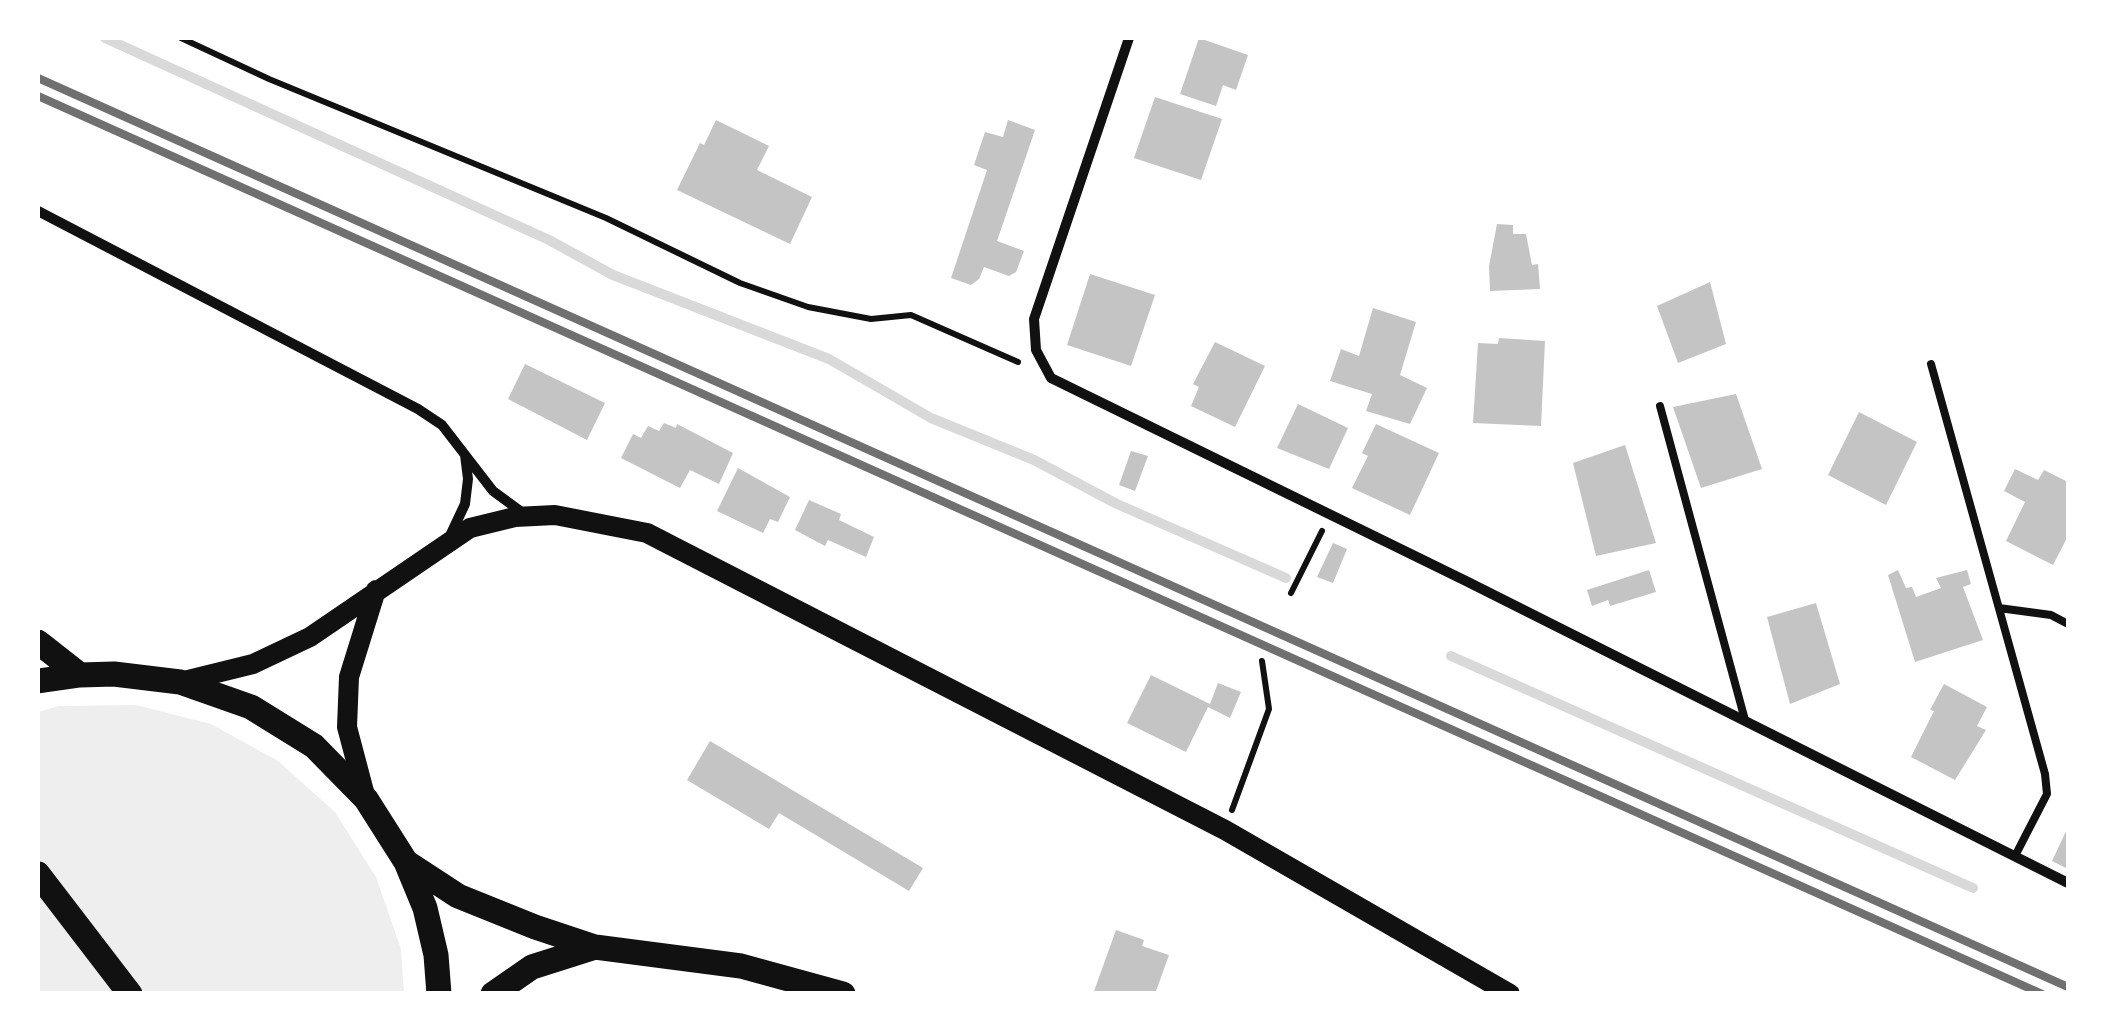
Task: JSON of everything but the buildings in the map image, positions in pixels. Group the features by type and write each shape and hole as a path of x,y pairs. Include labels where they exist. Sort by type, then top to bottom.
{"main road":[{"path":"180,682 253,664 310,637 470,528 527,516 575,518 647,533 1225,830 1510,994"},
{"path":"366,799 347,727 348,677 376,590"},
{"path":"38,642 80,674"},
{"path":"38,681 80,674 147,676 180,682 233,700 283,725 342,771 366,799 406,862 424,908 436,955 439,994"},
{"path":"406,862 458,896 595,946 740,966 843,994"},
{"path":"38,874 130,994"},
{"path":"493,994 532,967 595,946"}],"street":[{"path":"1128,38 1034,319 1036,350 1051,378 2068,883"},
{"path":"38,211 418,409 442,425 494,491 527,516"},
{"path":"447,542 465,504 465,454"}],"lane":[{"path":"1931,364 2045,774 2047,794 2016,856"},
{"path":"1660,406 1745,720"},
{"path":"1999,608 2051,615 2068,624"}],"path":[{"path":"181,38 269,79 606,218 740,282 808,308 872,319 912,315 1051,378"},
{"path":"1291,592 1330,514"},
{"path":"1225,830 1269,709 1262,661"}],"shaded area":[{"path":"136,705 211,724 278,761 335,812 376,877 401,949 404,993 38,994 38,712 59,706"}],"waterway":[{"path":"105,38 549,240 613,275 829,359 931,418 1034,460 1117,504 1286,578"},
{"path":"1451,656 1973,888"}],"railway":[{"path":"38,78 2068,987"},
{"path":"38,96 2042,994"}]}
